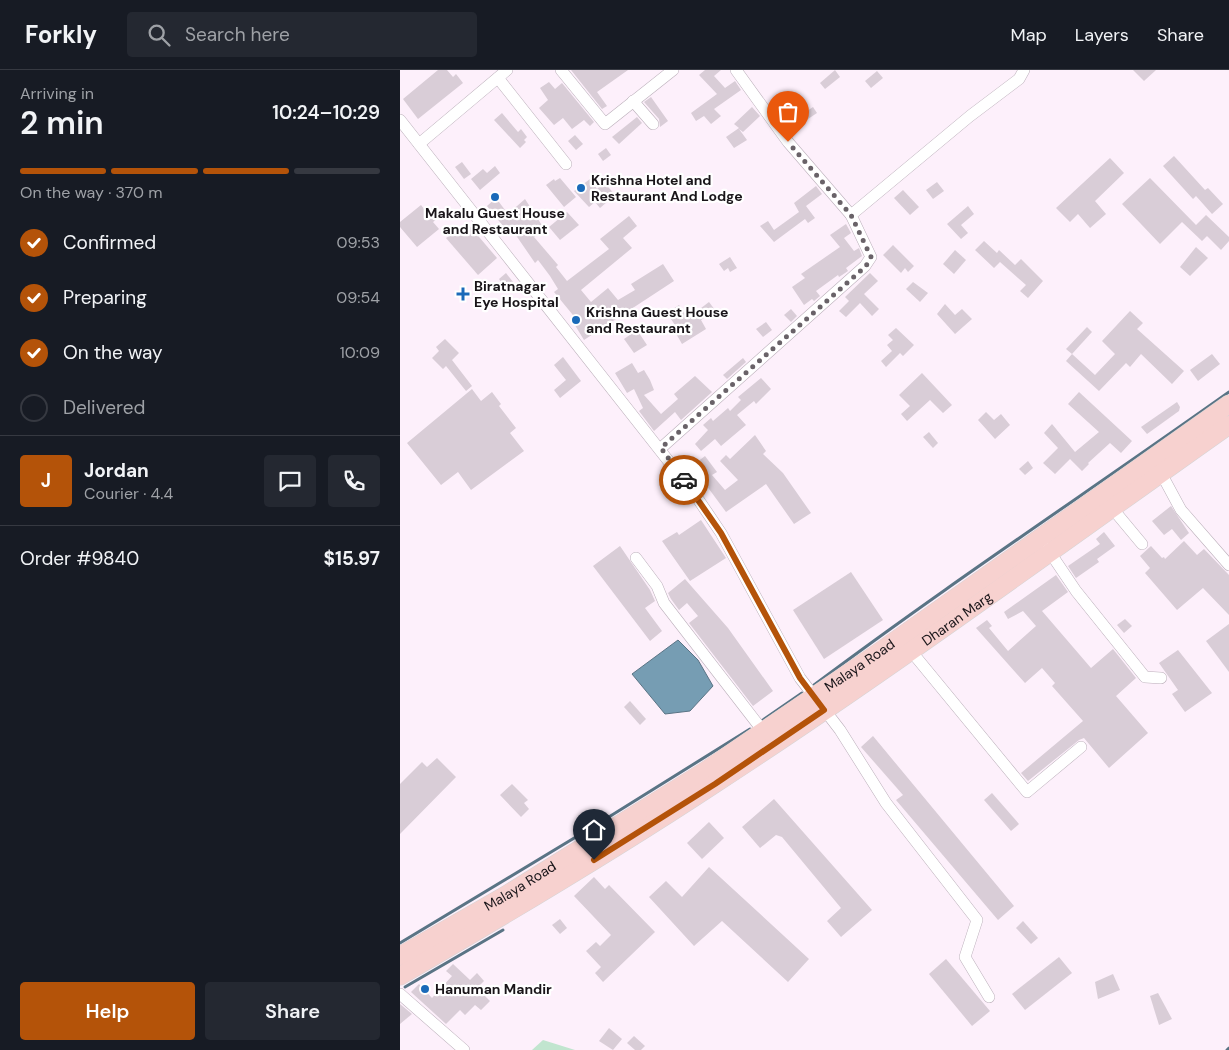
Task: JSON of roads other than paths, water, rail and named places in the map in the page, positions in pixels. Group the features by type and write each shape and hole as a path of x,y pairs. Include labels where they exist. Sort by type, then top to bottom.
{"main road":[{"name":"Malaya Road","path":"400,956 683,794 763,731 819,703 1045,545 1229,404"},
{"name":"Dharan Marg","path":"400,976 516,908 819,703 911,651 1045,545 1112,508 1229,425"}],"street":[{"path":"561,70 605,124 672,70"},
{"path":"661,448 866,266 871,257 851,215 788,142 736,70"},
{"path":"851,215 970,116 1019,79 1024,70"},
{"path":"419,144 503,74 566,164"},
{"path":"633,101 654,124"},
{"path":"400,120 661,448 721,533 800,678 840,730 886,803 977,920 965,958 989,997"},
{"path":"1162,473 1181,510 1229,566"},
{"path":"1112,508 1142,544"},
{"path":"1045,545 1076,591 1145,677 1161,678"},
{"path":"636,558 657,586 664,603 763,731"},
{"path":"911,651 1027,792 1081,747"},
{"path":"400,994 464,1050"}],"water":[{"path":"678,640 698,660 713,686 690,711 665,714 632,674"}],"waterway":[{"path":"814,685 969,573 1229,392"},
{"path":"760,722 802,693"},
{"path":"400,943 750,729"},
{"path":"405,987 503,930"}],"place":[{"name":"Krishna Hotel and Restaurant And Lodge","path":"581,188"},
{"name":"Makalu Guest House and Restaurant","path":"495,197"},
{"name":"Biratnagar Eye Hospital","path":"463,294"},
{"name":"Krishna Guest House and Restaurant","path":"576,320"},
{"name":"Hanuman Mandir","path":"425,989"}]}
